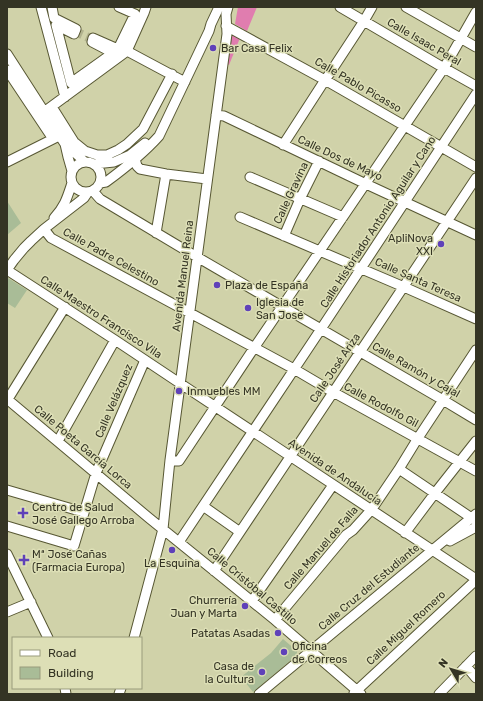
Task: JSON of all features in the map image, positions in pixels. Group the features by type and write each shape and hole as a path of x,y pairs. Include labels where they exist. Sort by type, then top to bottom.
{"street":[{"path":"41,7 65,97"},
{"path":"52,7 54,18 76,29 74,34 56,25 71,84 113,53 92,42 93,38 118,49 135,14 120,7"},
{"path":"48,110 125,53 144,13 144,7"},
{"path":"100,183 106,182 135,159 159,136 210,31 211,24 219,7"},
{"name":"Avenida Manuel Reina","path":"134,637 163,529 170,460 227,34 226,14 228,7"},
{"name":"Calle Isaac Peral","path":"340,7 476,86"},
{"path":"283,145 372,7"},
{"path":"406,7 476,47"},
{"path":"170,460 179,461 216,407 282,306 444,68 476,12"},
{"path":"45,22 52,20 74,31"},
{"path":"210,31 226,26"},
{"name":"Calle Pablo Picasso","path":"226,26 325,80 476,167"},
{"path":"94,40 172,74 186,82"},
{"path":"7,54 48,110 74,142 85,151 97,155 108,155 118,150 143,129 172,74"},
{"path":"7,70 56,138 85,162"},
{"name":"Calle Historiador Antonio Aguilar y Cano","path":"179,542 476,94"},
{"path":"48,110 56,138"},
{"name":"Calle Dos de Mayo","path":"216,115 224,116 366,184 476,234"},
{"path":"72,172 77,165 85,162 92,162 95,164 114,162 130,155 144,144 167,118"},
{"path":"7,162 56,138"},
{"path":"7,270 10,257 24,248 44,229 60,211 67,200 72,183 72,172 65,144"},
{"path":"135,159 137,166 140,169 207,179"},
{"name":"Calle Gravina","path":"284,236 319,161"},
{"path":"72,183 77,189 84,192 96,189 101,179 100,170 95,164"},
{"path":"156,233 166,174"},
{"path":"250,178 344,217"},
{"name":"Calle José Ariza","path":"214,570 476,178"},
{"path":"44,229 84,198 90,191"},
{"name":"Calle Ramón y Cajal","path":"90,191 100,199 156,233 476,420"},
{"name":"Calle Santa Teresa","path":"240,217 476,319"},
{"name":"Calle Padre Celestino","path":"44,229 51,238 190,314"},
{"name":"Calle Maestro Francisco Vila","path":"7,270 180,384"},
{"path":"7,399 65,307"},
{"path":"190,314 254,348"},
{"path":"58,441 115,340"},
{"name":"Calle Rodolfo Gil","path":"254,348 476,471"},
{"name":"Calle Manuel de Falla","path":"275,620 346,535 353,530 372,509 476,350"},
{"name":"Calle Velázquez","path":"7,526 74,546 83,512 96,474 145,360"},
{"name":"Avenida de Andalucía","path":"180,384 476,579"},
{"name":"Calle Poeta García Lorca","path":"7,399 163,529"},
{"path":"405,533 476,441"},
{"path":"399,469 475,518"},
{"path":"252,601 333,485"},
{"path":"7,490 83,512"},
{"path":"203,506 240,532"},
{"name":"Calle Cruz del Estudiante","path":"260,694 432,550 475,518"},
{"path":"432,550 476,528"},
{"name":"Calle Cristóbal Castillo","path":"163,529 275,620 357,693"},
{"path":"7,554 48,637"},
{"name":"Calle Miguel Romero","path":"357,693 476,579"},
{"path":"7,612 31,602"},
{"path":"438,694 476,656"},
{"path":"466,666 476,678"}],"shaded area":[{"path":"238,7 257,7 247,31 235,24"},
{"path":"228,33 240,38 229,65 224,63"}],"building":[{"path":"7,201 21,223 7,235"},
{"path":"8,278 27,290 15,308 7,303"},
{"name":"Casa de la Cultura","path":"283,639 297,651 297,655 253,692 241,677 271,653"}],"tunnel":[{"path":"74,31 94,40"}],"place":[{"name":"Bar Casa Felix","path":"213,48"},
{"name":"ApliNova XXI","path":"441,244"},
{"name":"Plaza de España","path":"217,285"},
{"name":"Iglesia de San José","path":"248,308"},
{"name":"Inmuebles MM","path":"179,391"},
{"name":"Centro de Salud José Gallego Arroba","path":"23,513"},
{"name":"La Esquina","path":"172,550"},
{"name":"Mª José Cañas (Farmacia Europa)","path":"24,560"},
{"name":"Churrería Juan y Marta","path":"245,606"},
{"name":"Patatas Asadas","path":"278,633"},
{"name":"Oficina de Correos","path":"284,652"},
{"name":"Casa de la Cultura","path":"262,672"}]}
